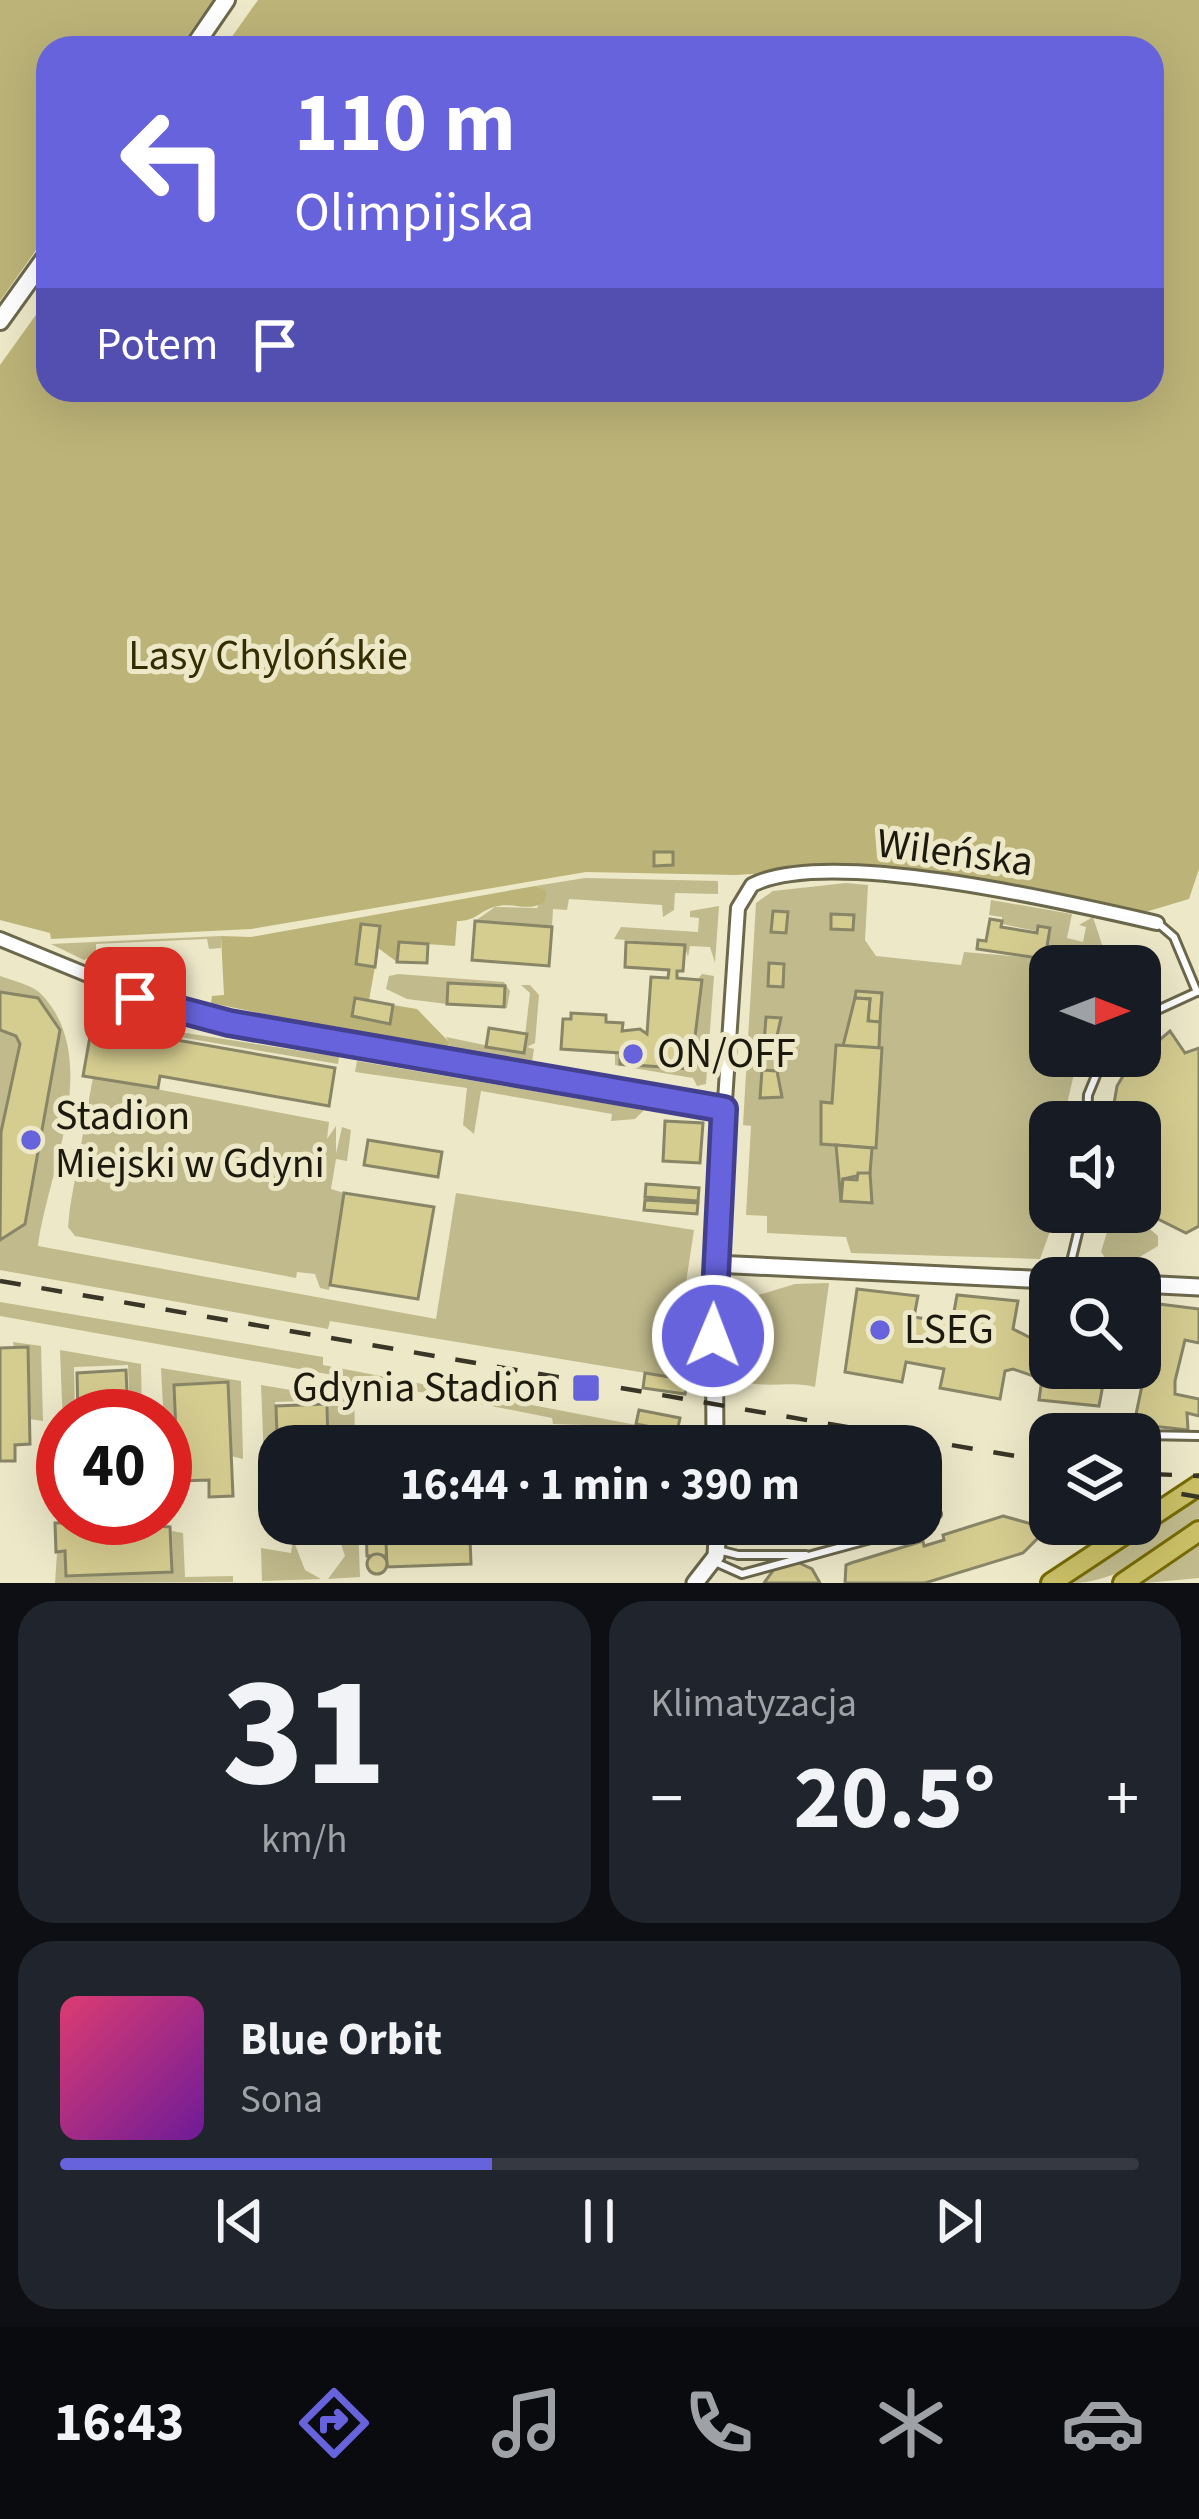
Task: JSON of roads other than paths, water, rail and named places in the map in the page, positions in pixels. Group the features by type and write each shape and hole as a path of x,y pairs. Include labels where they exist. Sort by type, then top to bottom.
{"main road":[{"path":"201,36 226,0"},
{"path":"0,321 36,271"},
{"path":"1051,1583 1199,1485"},
{"path":"1123,1583 1199,1531"}],"street":[{"name":"Wileńska","path":"724,1109 738,908 746,890 772,878 897,876 1043,896 1157,922"},
{"path":"0,939 181,1013 724,1109 714,1264 716,1425"},
{"path":"714,1264 1029,1279"},
{"path":"1161,1285 1199,1286"},
{"path":"695,1583 713,1560 715,1545"},
{"path":"677,1583 713,1560"}],"lane":[{"path":"1157,922 1174,937 1198,992 1161,1009"},
{"path":"1161,1435 1199,1436"},
{"path":"713,1560 742,1574 851,1545"},
{"path":"713,1560 738,1555 816,1555"}],"railway":[{"path":"0,1281 1029,1458"},
{"path":"1161,1474 1199,1476"},
{"path":"1161,1491 1199,1497"}],"place":[{"name":"ON/OFF","path":"633,1054"},
{"name":"Stadion Miejski w Gdyni","path":"31,1140"},
{"name":"LSEG","path":"880,1330"},
{"name":"Gdynia Stadion","path":"586,1388"}],"park label":[{"name":"Lasy Chylońskie","path":"268,656"}]}
